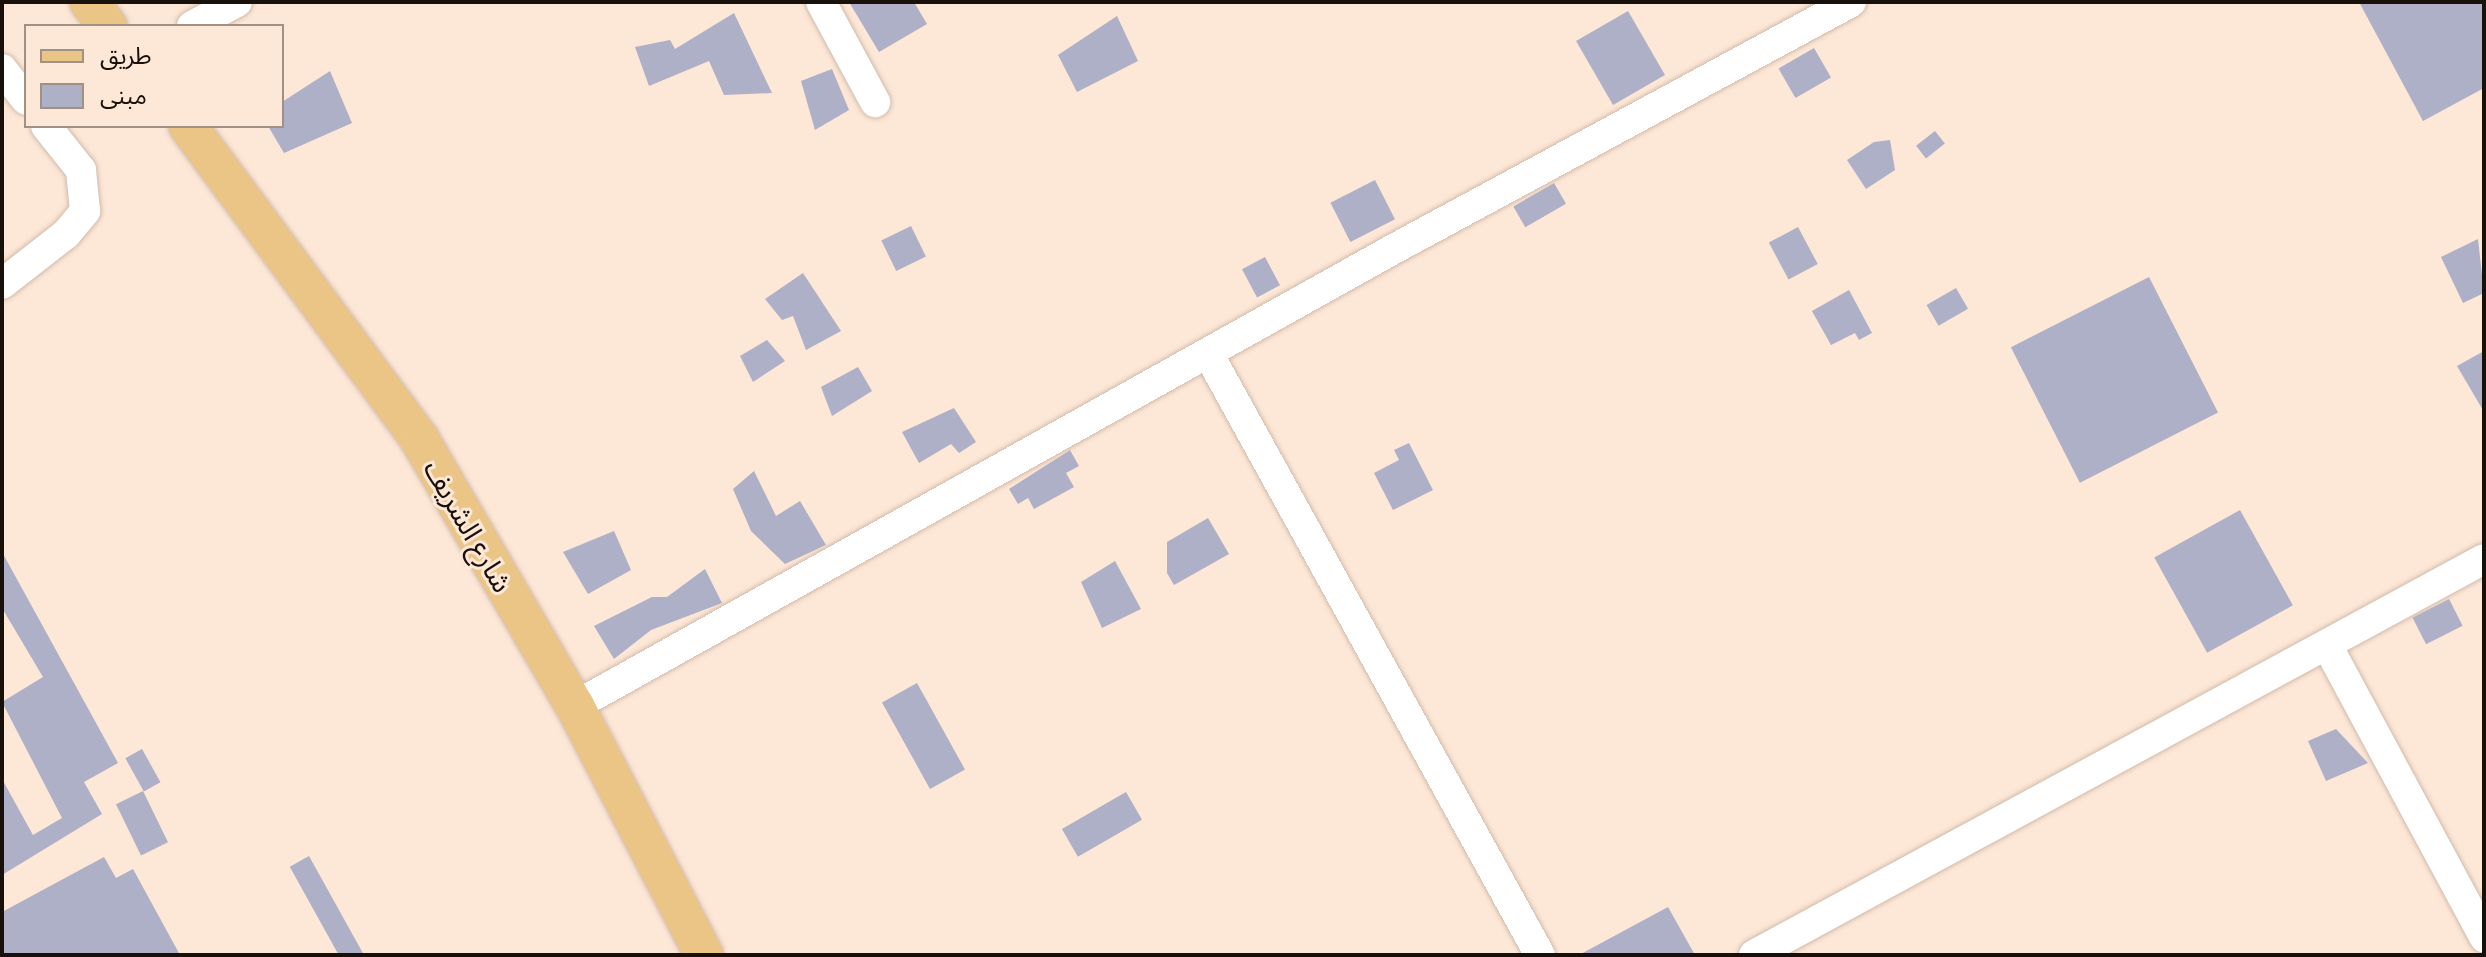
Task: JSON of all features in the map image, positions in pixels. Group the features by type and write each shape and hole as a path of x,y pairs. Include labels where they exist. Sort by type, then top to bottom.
{"main road":[{"path":"89,2 106,24"},
{"name":"شارع الشريف","path":"189,128 420,440 575,706 704,955"}],"street":[{"path":"196,24 237,2"},
{"path":"821,2 875,102"},
{"path":"575,706 1209,355 1390,251 1851,2"},
{"path":"2,69 24,97"},
{"path":"2,284 66,234 85,211 81,170 48,128"},
{"path":"1209,355 1540,955"},
{"path":"1754,955 2484,559"},
{"path":"2327,645 2484,937"}],"building":[{"path":"849,2 914,2 927,24 879,52"},
{"path":"2359,2 2484,2 2484,88 2423,121"},
{"path":"1628,11 1665,75 1613,105 1576,41"},
{"path":"734,13 772,93 724,95 709,61 649,86 635,47 670,40 675,49"},
{"path":"1117,16 1138,61 1077,92 1058,55"},
{"path":"1814,48 1831,77 1795,98 1778,68"},
{"path":"832,69 849,110 815,130 801,81"},
{"path":"330,71 352,123 284,153 269,128 284,128 284,101"},
{"path":"1935,131 1945,144 1926,158 1916,146"},
{"path":"1890,140 1895,170 1866,189 1847,160 1874,142"},
{"path":"1375,180 1395,219 1350,242 1330,203"},
{"path":"1554,183 1566,204 1525,227 1513,206"},
{"path":"911,226 926,257 896,271 881,240"},
{"path":"1798,227 1818,264 1789,280 1769,242"},
{"path":"2478,239 2484,293 2463,303 2441,257"},
{"path":"1265,257 1280,285 1257,297 1242,269"},
{"path":"803,273 841,331 806,350 793,316 782,320 765,299"},
{"path":"2149,277 2218,412 2080,483 2011,347"},
{"path":"1956,288 1968,309 1939,326 1927,305"},
{"path":"1849,290 1872,333 1859,340 1855,333 1831,345 1812,311"},
{"path":"767,340 785,361 753,382 740,356"},
{"path":"2484,351 2484,412 2457,366"},
{"path":"858,367 872,391 832,416 821,387"},
{"path":"954,408 976,442 959,453 951,444 919,463 902,432"},
{"path":"1409,443 1433,490 1393,510 1374,473 1399,460 1394,450"},
{"path":"1070,450 1079,466 1066,473 1074,487 1034,509 1028,498 1018,504 1009,489"},
{"path":"754,471 776,516 800,501 826,545 785,564 751,531 733,489"},
{"path":"2240,510 2293,605 2207,653 2154,558"},
{"path":"1208,518 1229,554 1174,585 1167,573 1167,542"},
{"path":"614,531 631,570 588,594 563,552"},
{"path":"2,552 118,763 84,782 102,814 2,875 2,779 33,835 62,818 2,702 43,677 2,608"},
{"path":"1115,561 1141,609 1102,628 1081,582"},
{"path":"705,569 722,603 651,630 614,659 594,626 652,597 667,597"},
{"path":"2449,599 2463,626 2426,644 2412,618"},
{"path":"917,683 965,770 930,789 882,702"},
{"path":"2336,729 2368,763 2326,781 2308,741"},
{"path":"142,749 160,782 144,791 125,758"},
{"path":"143,791 168,842 141,855 116,804"},
{"path":"1126,792 1142,820 1078,857 1062,829"},
{"path":"309,856 364,955 339,955 290,867"},
{"path":"104,857 116,878 133,869 180,955 2,955 2,912"},
{"path":"1668,907 1695,955 1579,955"}]}
